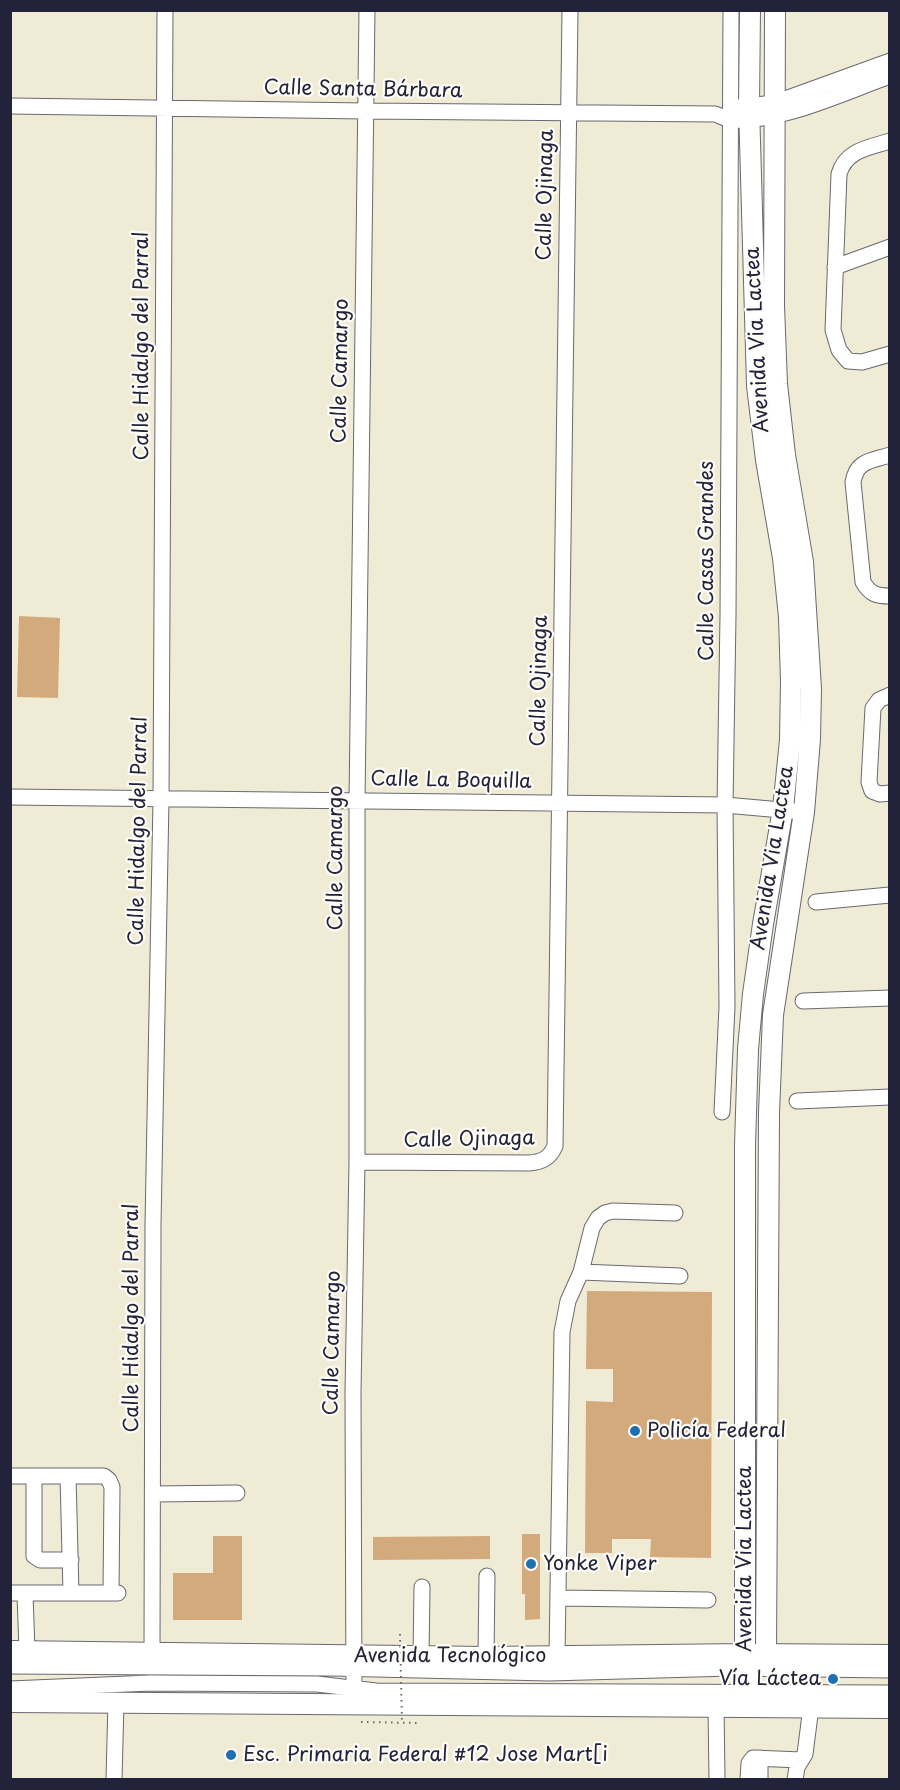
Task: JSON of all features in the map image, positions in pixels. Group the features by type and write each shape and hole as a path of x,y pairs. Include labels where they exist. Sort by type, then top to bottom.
{"main road":[{"name":"Avenida Via Lactea","path":"750,10 740,113 757,386 766,459 783,558 789,617 791,682 790,740 783,809 763,924 748,1049 745,1145 746,1661 756,1699"},
{"name":"Avenida Via Lactea","path":"766,1654 769,1102 773,1015 804,812 810,739 808,625 803,562 785,455 777,384 774,306 775,10"},
{"name":"Avenida Tecnológico","path":"19,1651 152,1653 354,1663 421,1655 746,1661 766,1654 890,1655"},
{"path":"10,1702 354,1697 716,1706 756,1699 811,1707 890,1708"}],"street":[{"name":"Calle Hidalgo del Parral","path":"152,1653 153,1225 161,799 165,10"},
{"name":"Calle Camargo","path":"354,1697 353,1392 357,1162 357,801 367,10"},
{"name":"Calle Ojinaga","path":"357,1162 529,1163 545,1159 555,1146 570,10"},
{"name":"Calle Casas Grandes","path":"722,1112 727,1007 724,805 740,113 731,10"},
{"name":"Calle Santa Bárbara","path":"774,110 890,61"},
{"name":"Calle Santa Bárbara","path":"10,106 715,114 774,110 890,76"},
{"path":"890,141 850,155 842,162 839,174 833,330 839,350 848,361 862,362 890,354"},
{"path":"835,267 890,247"},
{"path":"890,455 861,464 855,471 853,482 863,582 876,596 890,596"},
{"path":"890,695 879,700 873,708 869,782 870,787 876,793 890,793"},
{"name":"Calle La Boquilla","path":"10,797 724,805 804,812"},
{"path":"816,902 890,895"},
{"path":"803,1001 890,998"},
{"path":"797,1101 890,1097"},
{"path":"557,1656 560,1598 562,1332 568,1300 581,1272 592,1228 598,1218 613,1211 675,1213"},
{"path":"581,1272 680,1276"},
{"path":"10,1476 104,1476 111,1483 115,1593 18,1594 19,1651"},
{"path":"34,1476 34,1556 40,1560 71,1560"},
{"path":"68,1476 71,1593"},
{"path":"153,1494 237,1493"},
{"path":"486,1657 487,1576"},
{"path":"421,1655 422,1587"},
{"path":"560,1598 708,1600"},
{"path":"10,1666 332,1668 354,1663 549,1673 746,1661 890,1670"},
{"path":"10,1689 151,1683 317,1684 354,1697 376,1691 756,1699 890,1693"},
{"path":"114,1779 116,1702"},
{"path":"716,1706 717,1779"},
{"path":"795,1779 805,1754 810,1731 811,1707"},
{"path":"748,1779 750,1760 760,1758 801,1760"},
{"path":"760,1758 760,1779"}],"path":[{"path":"400,1634 402,1723"}],"building":[{"path":"19,616 60,618 58,698 17,697"},
{"path":"587,1291 712,1292 711,1558 650,1557 651,1539 612,1539 612,1553 585,1553 586,1401 613,1402 613,1369 586,1369"},
{"name":"Yonke Viper","path":"522,1534 540,1534 540,1619 525,1620 525,1594 522,1594"},
{"path":"213,1536 242,1536 242,1620 173,1620 173,1573 213,1573"},
{"path":"490,1536 490,1559 373,1560 373,1537"}],"place":[{"name":"Policía Federal","path":"635,1431"},
{"name":"Yonke Viper","path":"531,1564"},
{"name":"Vía Láctea","path":"833,1679"},
{"name":"Esc. Primaria Federal #12 Jose Mart[i","path":"231,1755"}]}
